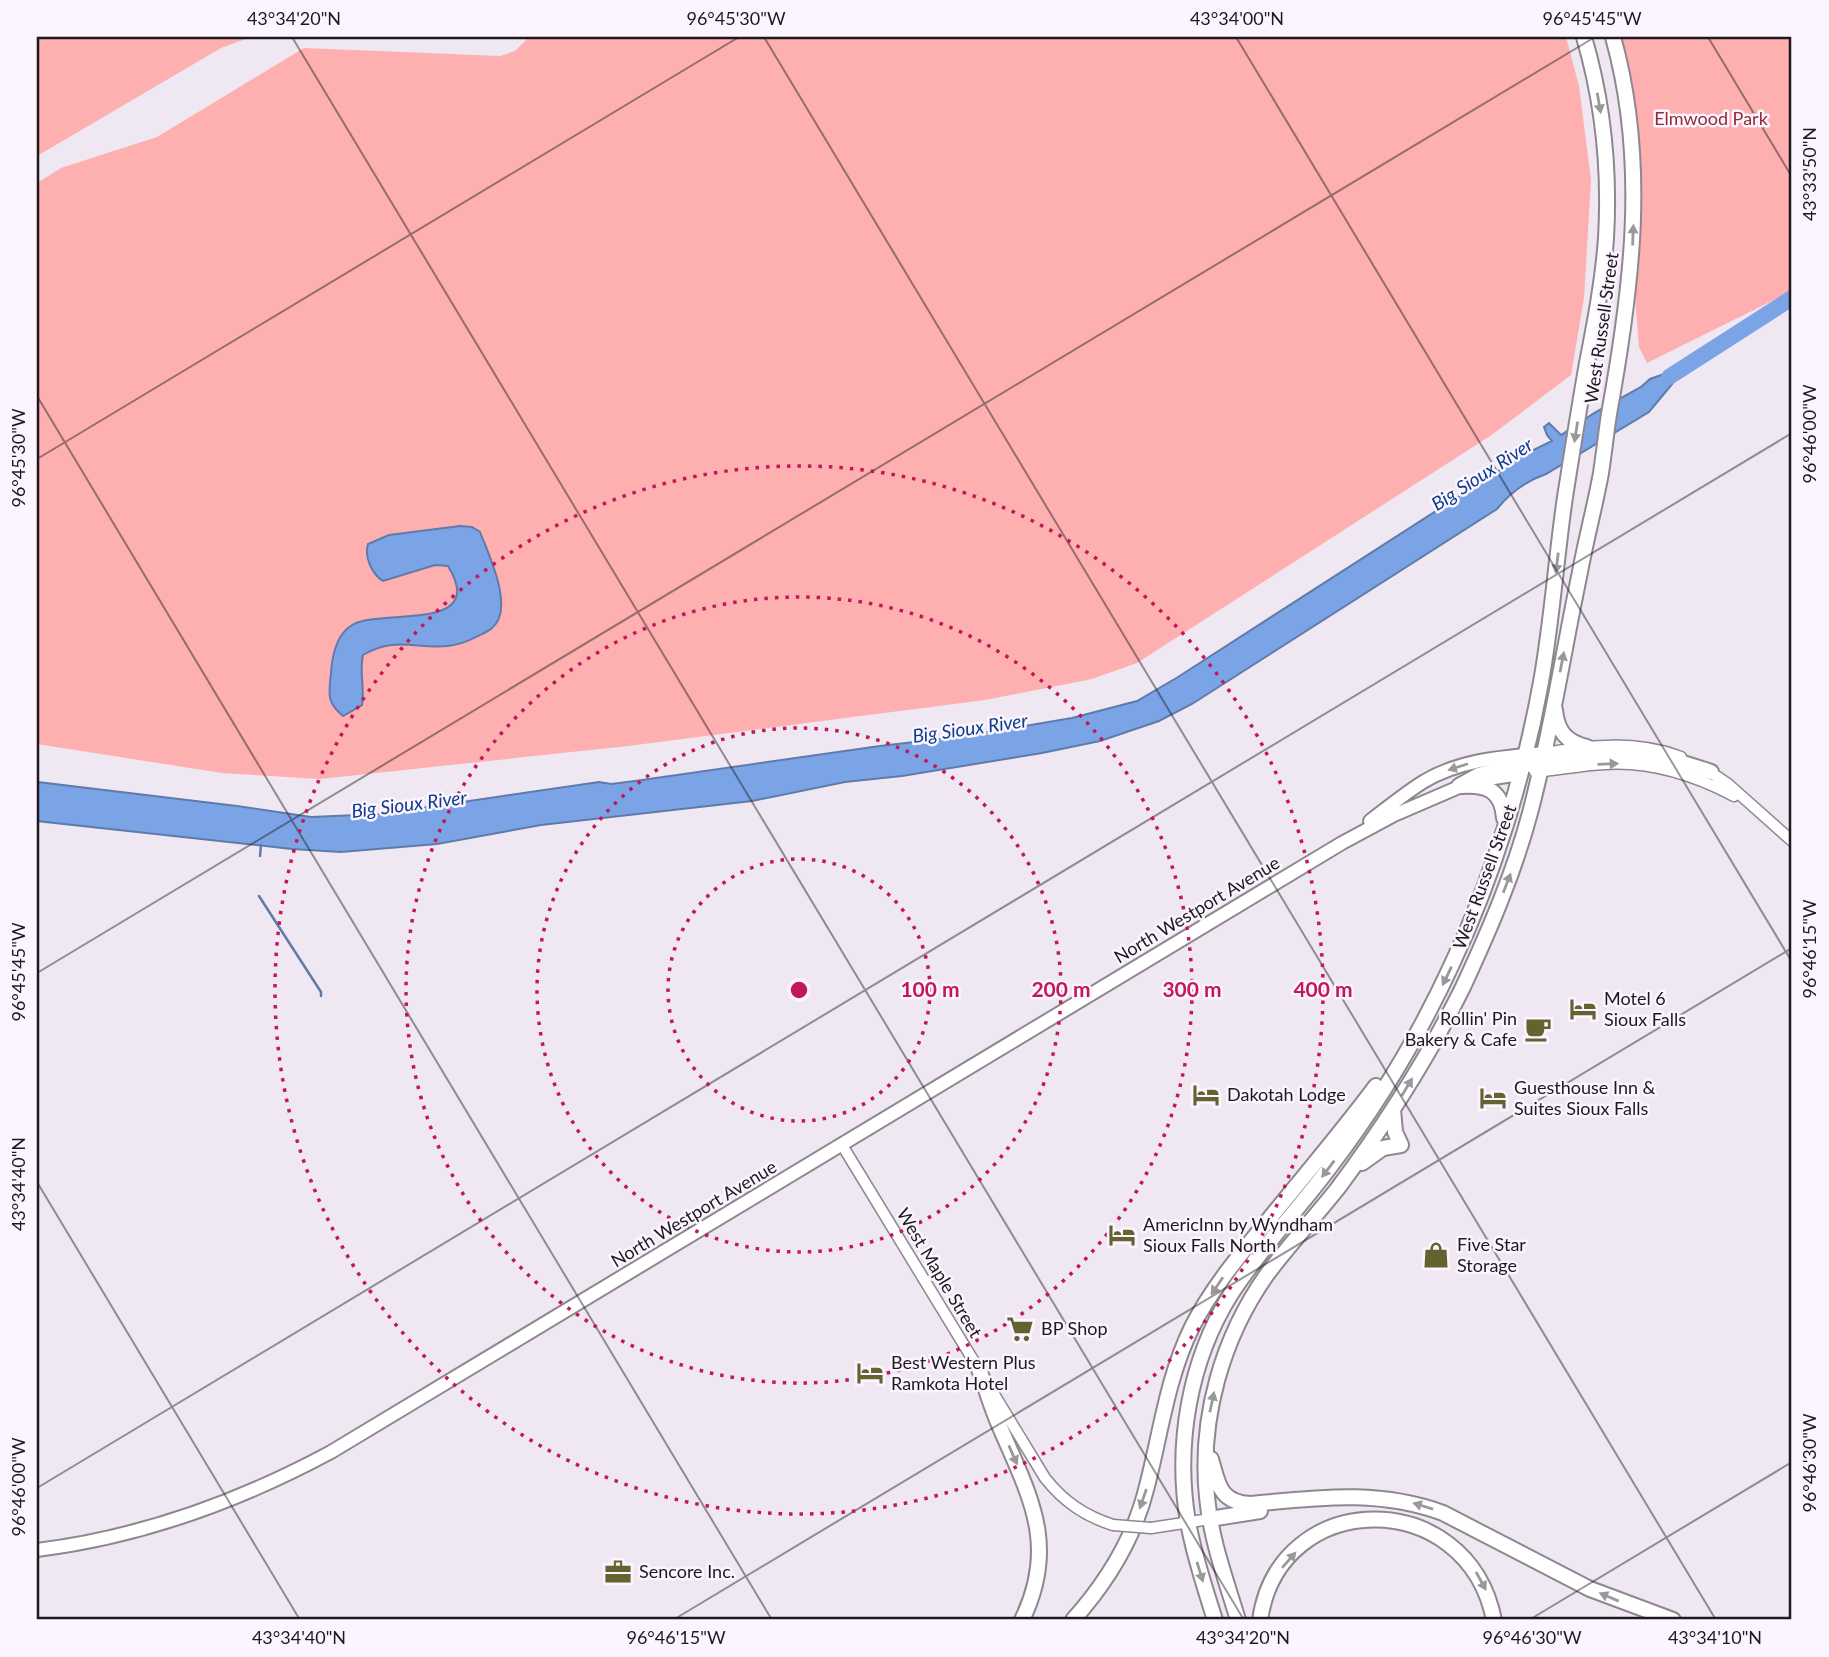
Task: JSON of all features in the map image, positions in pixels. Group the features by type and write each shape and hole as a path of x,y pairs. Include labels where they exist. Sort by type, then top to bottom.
{"highway":[{"name":"West Russell Street","path":"1215,1620 1188,1523 1184,1475 1187,1419 1196,1373 1215,1324 1252,1263 1327,1171 1362,1122 1424,1020 1465,935 1523,764 1541,680 1565,495 1603,271 1607,174 1601,116 1584,37"},
{"name":"West Russell Street","path":"1238,1620 1210,1519 1206,1493 1210,1416 1223,1362 1240,1320 1269,1271 1346,1176 1393,1109 1441,1029 1487,933 1513,866 1542,763 1601,472 1622,348 1632,258 1634,170 1628,102 1613,37"},
{"path":"1556,691 1558,727 1571,742 1587,747"},
{"path":"1459,786 1479,775 1523,764 1607,752 1668,759 1711,772"},
{"path":"1459,786 1478,785 1495,794 1502,805 1503,826"},
{"path":"1073,1620 1101,1585 1125,1545 1147,1488 1172,1377 1201,1310 1227,1271 1365,1100 1424,1020"},
{"path":"1346,1176 1376,1152 1392,1145 1401,1145 1393,1126 1393,1109"},
{"path":"979,1369 996,1418 1028,1490 1039,1532 1037,1573 1021,1620"},
{"path":"1207,1442 1221,1490 1233,1502 1250,1504 1340,1497 1382,1497 1433,1509 1590,1589 1673,1620"},
{"path":"1210,1519 1340,1497"},
{"path":"1260,1620 1271,1584 1299,1548 1342,1524 1376,1519 1409,1523 1451,1545 1467,1560 1480,1580 1494,1620"}],"main road":[{"name":"North Westport Avenue","path":"1342,843 1410,791 1437,775 1474,762 1523,764"},
{"name":"North Westport Avenue","path":"37,1550 116,1538 162,1525 243,1496 331,1452 1342,843 1394,815 1459,786"}],"street":[{"path":"1542,763 1587,747 1625,745 1651,748 1687,759 1711,772 1792,841"},
{"path":"1542,763 1651,766 1684,774 1747,802"},
{"name":"West Maple Street","path":"842,1145 1054,1489 1085,1514 1113,1525 1151,1528 1210,1519"}],"green space":[{"path":"37,37 251,37 221,48 37,156"},
{"path":"529,37 1566,37 1579,86 1591,180 1584,298 1571,375 1490,436 1137,663 1092,679 985,700 628,746 320,779 222,773 37,744 37,183 61,168 157,137 304,48 500,56 515,51"},
{"name":"Elmwood Park","path":"1613,37 1792,37 1792,291 1647,363 1639,347 1632,258 1632,142"}],"water":[{"path":"1687,366 1649,412 1525,484 1497,509 1192,704 1159,721 1100,741 902,776 845,782 752,801 541,825 437,844 341,852 37,821 37,782 311,817 381,814 599,782 611,784 635,781 965,736 1072,718 1137,701 1523,455 1552,441 1544,427 1549,423 1561,435 1650,379"},
{"path":"460,526 472,527 480,532 494,567 501,595 498,619 489,630 459,644 385,646 363,655 362,705 343,716 330,697 334,653 342,634 352,625 366,620 443,610 454,601 457,587 448,566 435,565 383,581 370,565 368,544 389,535"}],"waterway":[{"name":"Big Sioux River","path":"1669,377 1792,298"},
{"path":"260,856 261,845"},
{"path":"259,896 321,992 321,996"}],"place":[{"name":"Motel 6 Sioux Falls","path":"1583,1009"},
{"name":"Rollin' Pin Bakery & Cafe","path":"1538,1029"},
{"name":"Dakotah Lodge","path":"1206,1095"},
{"name":"Guesthouse Inn & Suites Sioux Falls","path":"1493,1098"},
{"name":"AmericInn by Wyndham Sioux Falls North","path":"1122,1235"},
{"name":"Five Star Storage","path":"1436,1255"},
{"name":"BP Shop","path":"1020,1329"},
{"name":"Best Western Plus Ramkota Hotel","path":"870,1373"},
{"name":"Sencore Inc.","path":"618,1572"}]}
